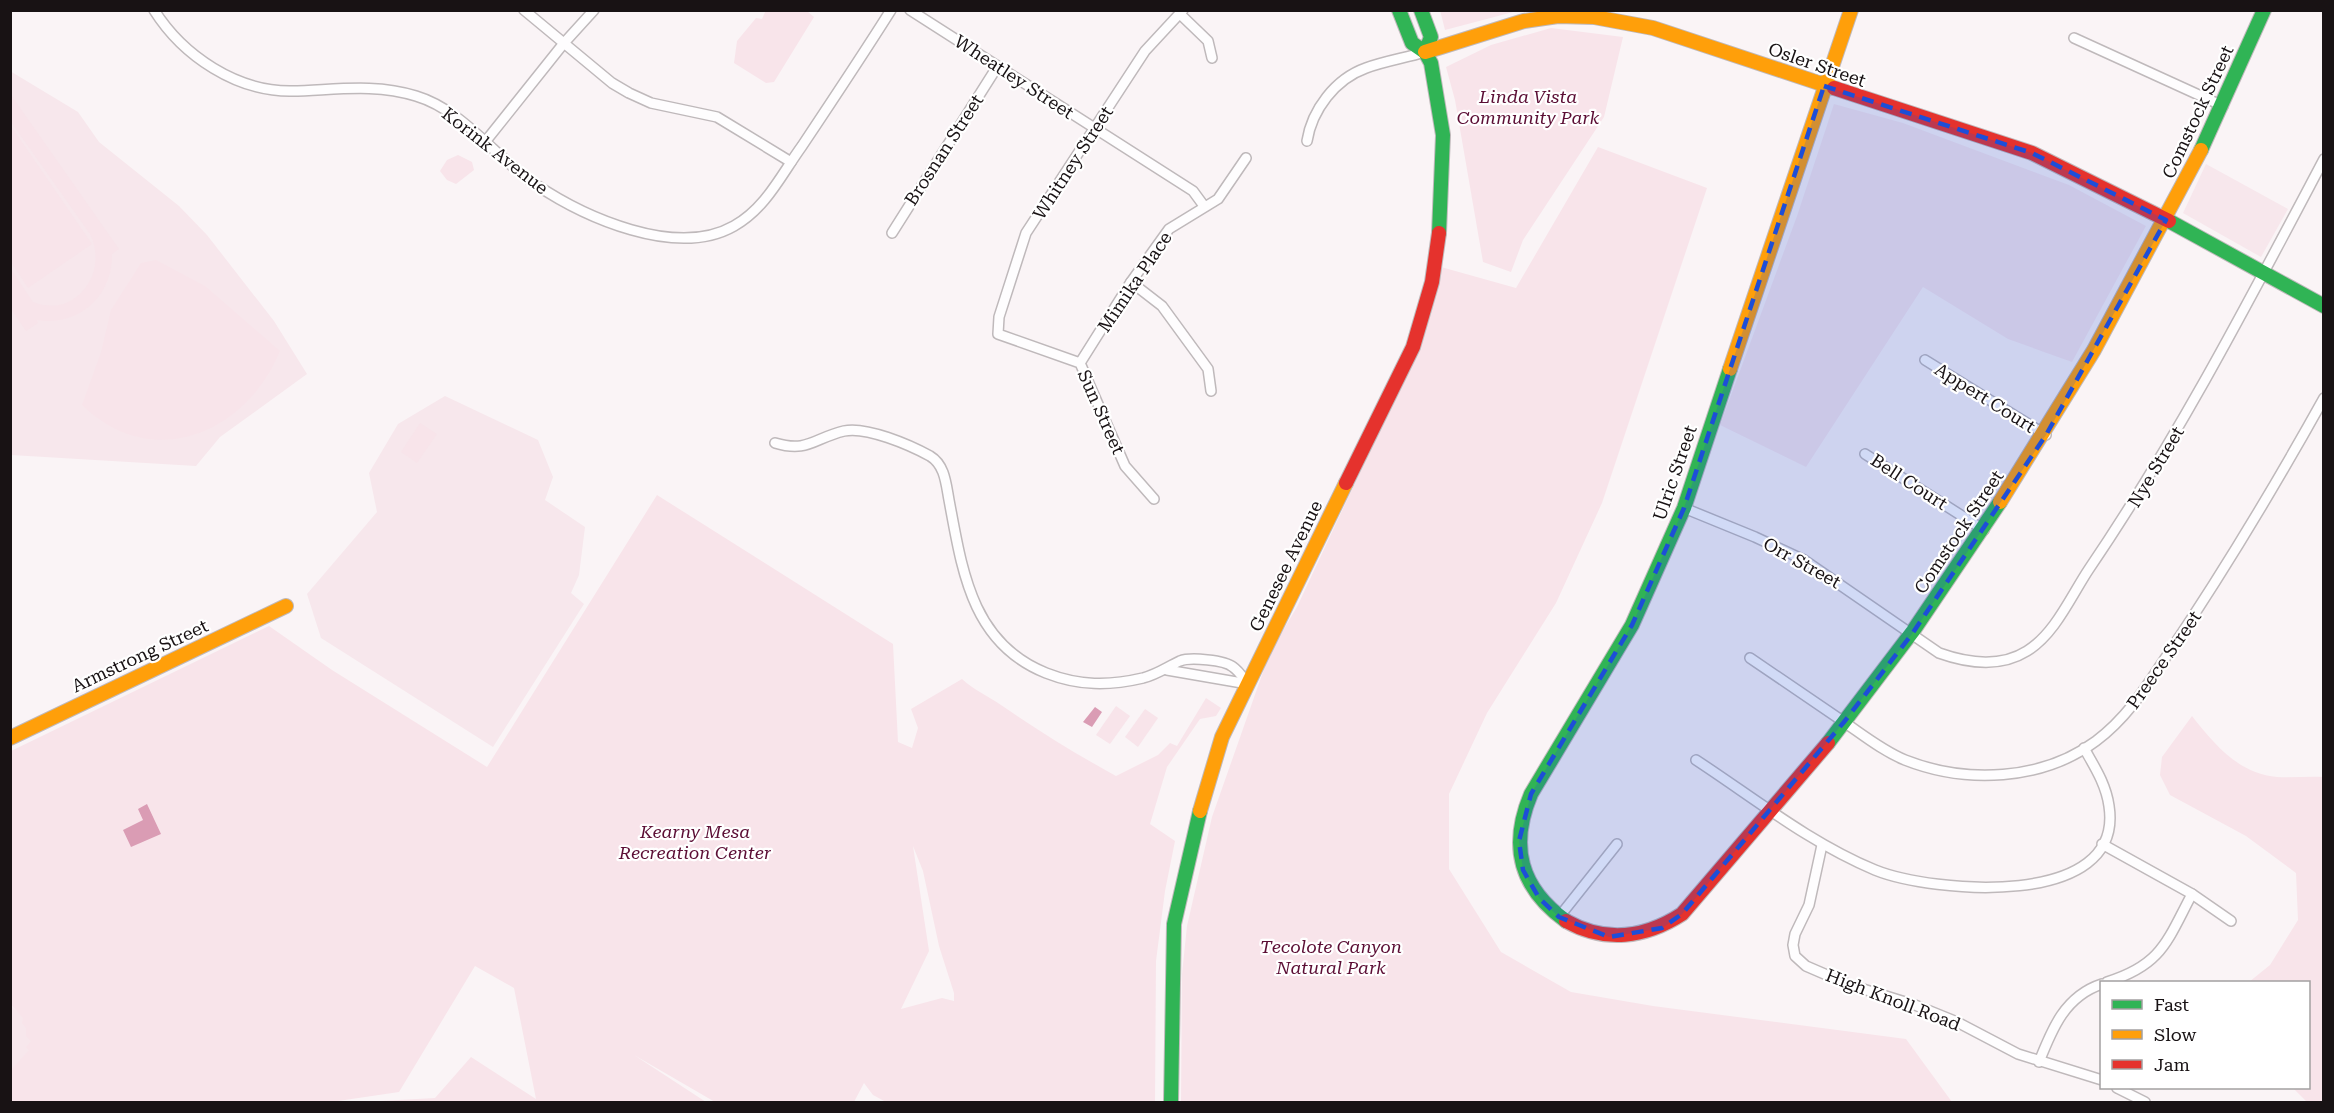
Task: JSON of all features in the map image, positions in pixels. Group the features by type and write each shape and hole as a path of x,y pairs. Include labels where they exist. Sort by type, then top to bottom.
{"street":[{"name":"Korink Avenue","path":"154,10 165,27 187,51 235,78 257,87 290,91 361,87 392,89 419,96 451,113 555,197 598,218 657,235 688,238 734,227 757,210 768,198 891,10"},
{"path":"524,10 628,93 651,103 717,117 790,162"},
{"path":"485,142 564,43 594,10"},
{"name":"Wheatley Street","path":"910,10 1193,191 1204,206"},
{"name":"Genesee Avenue","path":"1171,1102 1173,924 1205,788 1222,737 1413,347 1432,282 1442,215 1443,135 1437,86 1425,52 1412,43 1399,10"},
{"name":"Genesee Avenue","path":"1421,10 1431,37 1425,52"},
{"name":"Ulric Street","path":"1559,918 1539,898 1523,870 1519,842 1522,814 1531,794 1632,625 1684,508 1851,10"},
{"name":"Comstock Street","path":"1559,918 1583,930 1609,937 1636,936 1662,928 1682,914 1773,811 1844,722 1912,634 2046,435 2166,220 2223,106 2264,10"},
{"path":"1182,12 1208,41 1212,58"},
{"name":"Whitney Street","path":"998,334 999,316 1026,233 1145,51 1182,12"},
{"name":"Osler Street","path":"1307,141 1310,123 1326,97 1347,77 1366,68 1539,18 1584,16 1615,19 1653,28 2032,153 2166,220 2324,306"},
{"path":"2074,38 2223,106"},
{"name":"Brosnan Street","path":"892,232 997,67"},
{"name":"Mimika Place","path":"1080,363 1131,282 1169,229 1218,199 1246,158"},
{"name":"Nye Street","path":"1912,634 1939,653 1959,660 1986,663 2018,657 2047,633 2144,489 2198,396 2324,159"},
{"path":"1131,282 1162,306 1208,369 1211,390"},
{"name":"Sun Street","path":"998,334 1080,363 1125,466 1154,500"},
{"name":"Appert Court","path":"1925,360 2046,435"},
{"name":"Preece Street","path":"1750,658 1879,746 1905,760 1947,773 2006,775 2052,764 2095,741 2129,711 2143,694 2192,622 2264,504 2324,398"},
{"path":"775,443 796,448 843,431 864,430 931,457 943,470 960,563 970,598 984,623 1011,651 1044,672 1082,683 1102,685 1124,682 1167,670 1181,661 1207,660 1233,666 1248,684"},
{"name":"Bell Court","path":"1865,454 1984,530"},
{"name":"Orr Street","path":"1684,508 1804,560 1912,634"},
{"name":"Armstrong Street","path":"10,738 285,606"},
{"path":"1167,670 1248,684"},
{"path":"1696,760 1822,845 1877,870 1907,879 1982,888 2052,881 2083,866 2102,844 2107,831 2110,807 2103,781 2084,748"},
{"path":"1559,918 1617,844"},
{"path":"2102,844 2192,894 2231,921"},
{"name":"High Knoll Road","path":"1822,845 1809,905 1795,934 1795,956 1806,966 1850,985 1916,1005 2039,1062 2100,1079"},
{"path":"2110,981 2130,975 2150,964 2166,944 2192,894"},
{"path":"2039,1062 2055,1022 2070,1004 2100,985"},
{"path":"2119,1089 2145,1102"}],"highlighted area":[{"path":"1824,86 2032,153 2166,220 2046,435 1912,634 1844,722 1682,914 1662,928 1609,937 1559,917 1539,898 1523,870 1519,841 1531,794 1632,625 1684,508"}],"shaded area":[{"path":"10,71 78,112 99,142 179,206 207,235 274,321 307,374 220,437 196,466 11,455"},
{"path":"1834,104 1903,123 2069,185 2146,226 2072,362 2008,339 1923,287 1806,467 1720,425 1797,216"},
{"path":"2206,164 2288,209 2261,257 2183,213"},
{"path":"445,396 538,440 553,477 545,500 585,527 579,575 571,593 584,604 493,747 321,638 307,594 377,512 369,473 398,424"},
{"path":"1095,707 1102,712 1092,727 1083,722"},
{"path":"147,804 161,834 131,847 123,830 143,820 138,809"},
{"path":"10,1005 36,1029 16,1102 11,1102"}],"green space":[{"path":"766,10 807,11 814,17 774,82 766,83 734,63 737,41 756,18 762,19"},
{"path":"1440,10 1517,10 1517,11 1445,30"},
{"name":"Linda Vista Community Park","path":"1551,28 1623,37 1604,117 1523,240 1511,272 1483,262 1455,100 1446,67 1491,45"},
{"path":"11,95 119,249 112,254 107,283 91,305 67,319 37,320 38,323 26,331 11,309 11,269 33,302 49,306 63,304 75,298 85,289 92,277 95,249 90,234 11,122"},
{"path":"11,126 92,244 28,288 11,262"},
{"name":"Tecolote Canyon Natural Park","path":"1598,147 1707,188 1602,503 1556,603 1487,713 1449,794 1449,869 1501,952 1571,992 1653,1006 1906,1039 1952,1102 1181,1102 1182,974 1187,926 1212,817 1270,652 1297,607 1412,361 1441,267 1516,288"},
{"path":"458,155 472,162 474,170 456,184 447,180 440,171 447,160"},
{"path":"156,260 205,286 280,351 265,380 245,404 221,422 194,435 166,440 138,437 109,426 82,405 101,352 111,310 141,263"},
{"path":"420,423 437,434 417,463 401,452"},
{"name":"Kearny Mesa Recreation Center","path":"657,495 893,644 898,742 912,748 918,728 911,709 962,679 1044,733 1116,776 1158,755 1170,743 1177,746 1206,698 1221,708 1216,716 1200,719 1167,767 1150,824 1175,841 1165,891 1156,961 1155,1102 886,1102 873,1095 864,1083 854,1102 715,1102 634,1055 706,1102 362,1102 435,1098 471,1057 536,1099 514,988 475,966 399,1092 338,1101 340,1102 11,1102 11,1070 29,1050 26,1047 31,1041 26,1036 26,1028 22,1023 23,1018 11,1005 11,751 269,626 332,670 487,767","holes":["913,846 923,871 939,946 954,993 954,1001 942,998 901,1009 929,951"]},
{"path":"1116,706 1130,716 1110,744 1096,735"},
{"path":"1145,709 1158,718 1138,747 1125,737"},
{"path":"2192,716 2228,756 2251,770 2277,777 2323,777 2323,1102 2307,1102 2294,1089 2310,1089 2310,981 2250,981 2270,965 2298,920 2296,873 2246,836 2170,795 2160,775 2162,757"}],"traffic: fast":[{"path":"1399,10 1412,43 1425,52 1431,63 1443,135 1439,233"},
{"path":"1421,10 1431,37 1425,52"},
{"path":"2201,150 2264,10"},
{"path":"2169,221 2324,306"},
{"path":"1566,921 1538,895 1523,865 1520,848 1524,813 1531,794 1632,625 1684,508 1730,369"},
{"path":"1828,743 1913,631 2000,502"},
{"path":"1171,1102 1174,924 1200,811"}],"traffic: slow":[{"path":"1730,369 1851,10"},
{"path":"1425,52 1524,21 1558,16 1594,17 1653,28 1834,88"},
{"path":"2000,502 2094,350 2201,150"},
{"path":"1200,811 1222,737 1346,483"},
{"path":"10,738 286,606"}],"traffic: jam":[{"path":"1834,88 2032,153 2169,221"},
{"path":"1346,483 1413,347 1432,282 1439,233"},
{"path":"1566,921 1595,933 1625,935 1654,928 1682,914 1828,743"}]}
